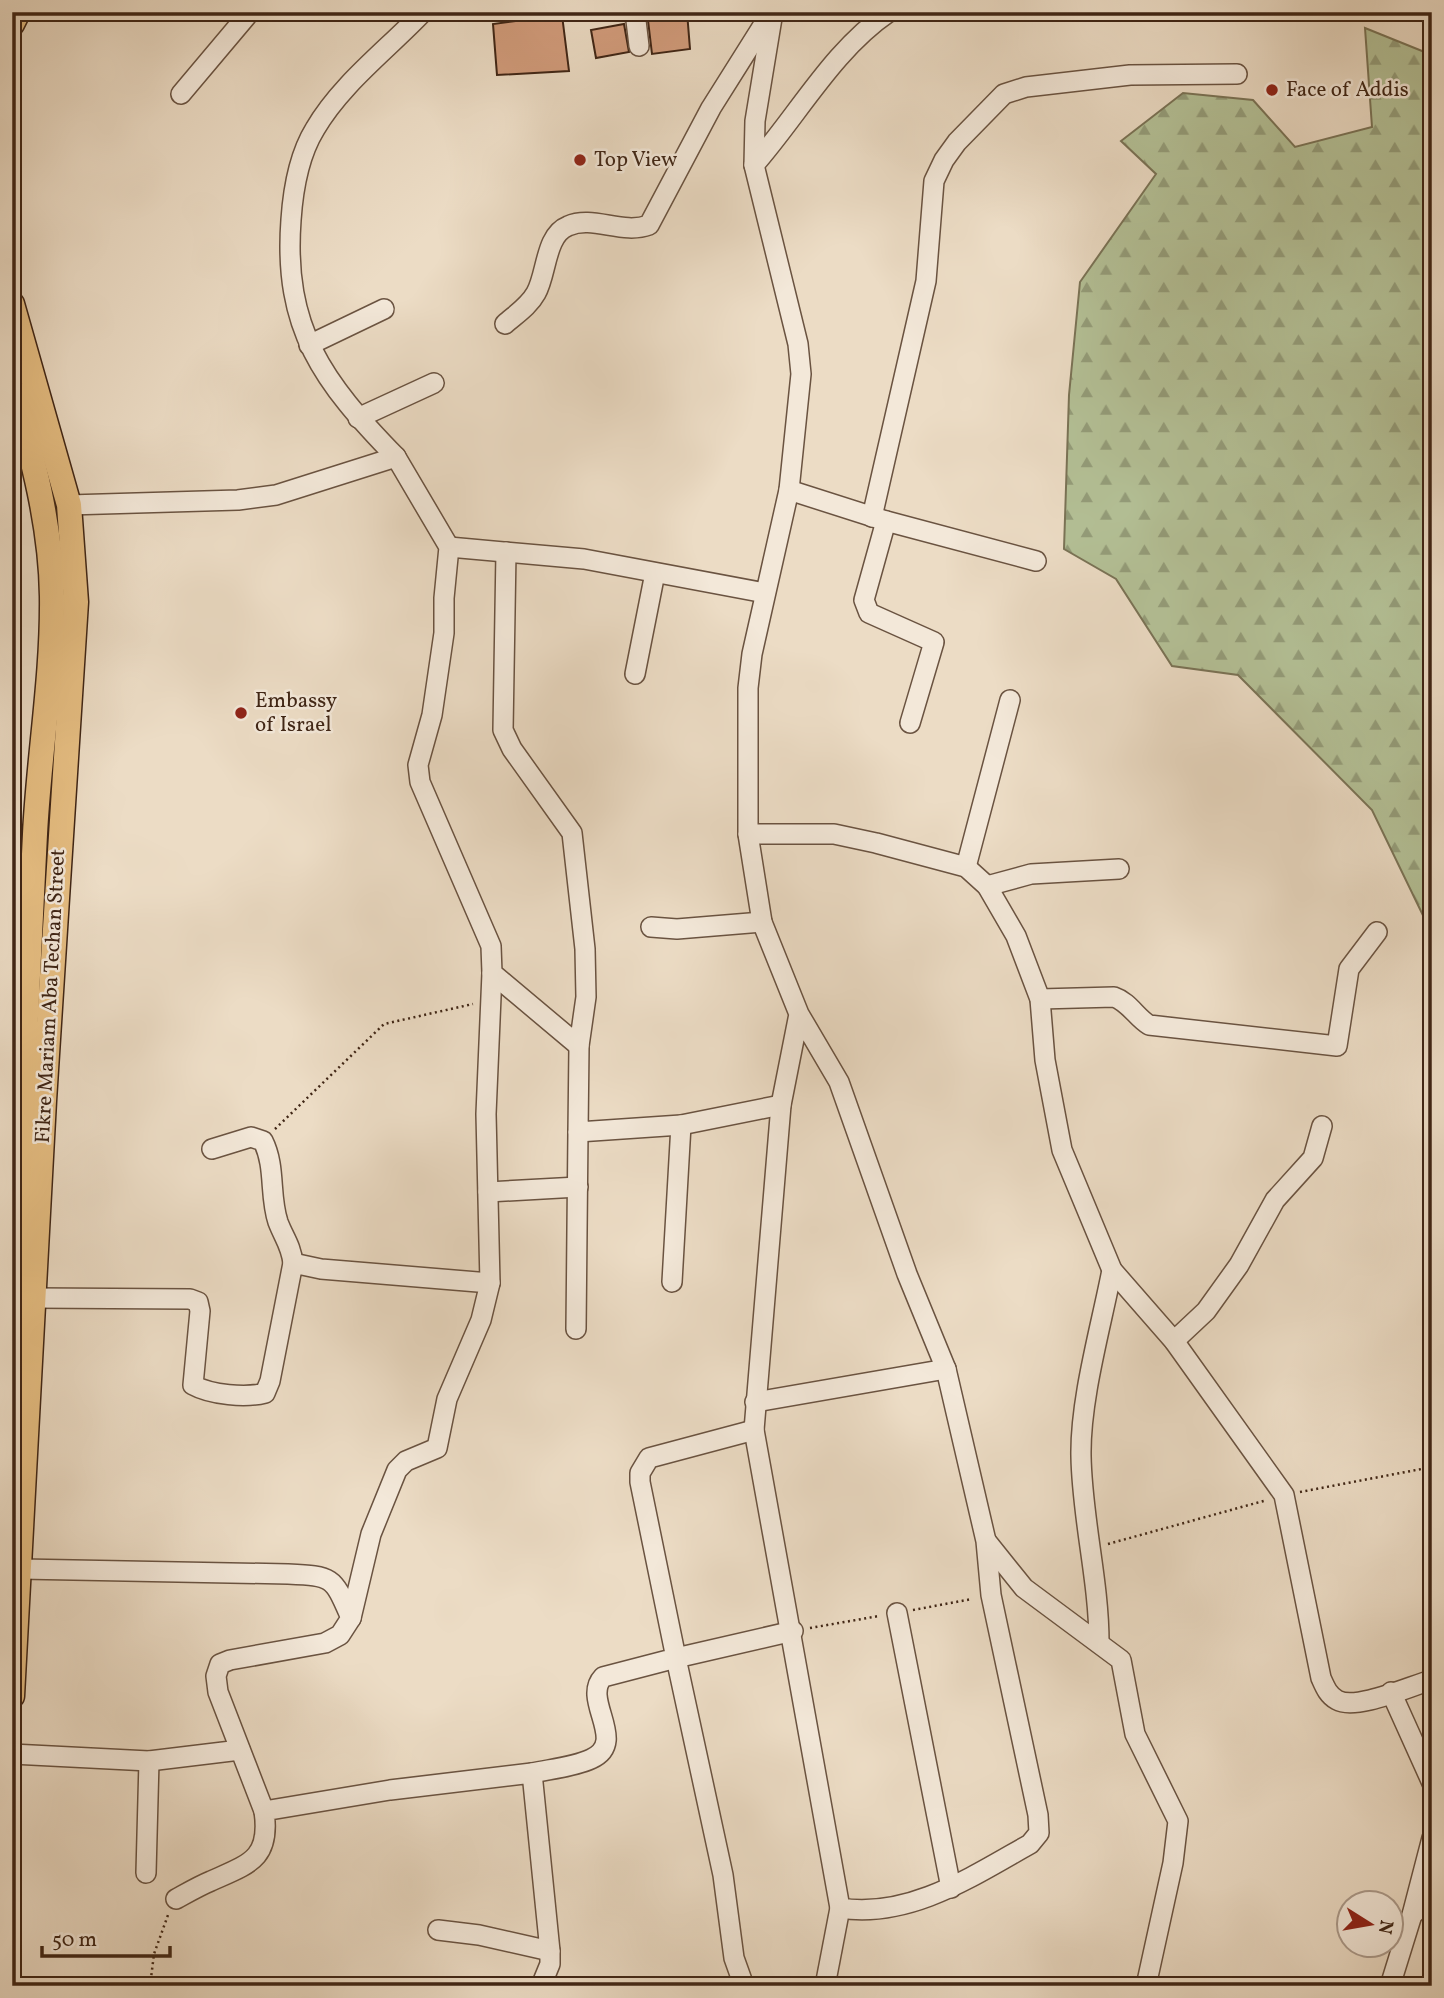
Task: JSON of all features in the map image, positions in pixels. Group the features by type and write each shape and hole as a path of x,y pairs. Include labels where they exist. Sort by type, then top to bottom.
{"main road":[{"path":"12,24 18,12"},
{"name":"Fikre Mariam Aba Techan Street","path":"12,304 69,505 76,602 43,925"},
{"name":"Fikre Mariam Aba Techan Street","path":"12,389 31,449 47,534 52,637 43,925 23,1298 21,1569 12,1696"},
{"path":"47,534 72,533"}],"street":[{"path":"181,94 250,12"},
{"path":"176,1899 244,1867 259,1856 267,1830 264,1811 219,1692 216,1676 220,1664 324,1643 340,1634 351,1618 371,1534 397,1470 406,1461 437,1448 447,1399 481,1320 490,1283 486,1114 491,946 420,782 418,765 432,715 440,664 449,547 396,457 358,418 309,345 296,313 289,281 292,191 313,130 334,102 423,12"},
{"path":"635,12 639,47"},
{"path":"772,12 755,121 754,165 797,344 801,374 789,489 765,593 748,688 748,834 762,922 799,1014 839,1082 907,1274 946,1369 986,1541 991,1595 1038,1815 1039,1833 1030,1844 951,1888 903,1904 864,1912 840,1908"},
{"path":"505,324 537,293 555,236 566,226 584,222 639,229 649,225 711,108 772,12"},
{"path":"754,165 788,127 828,70 873,23 889,12"},
{"path":"910,723 934,642 869,613 864,600 926,281 934,181 944,160 957,142 1004,94 1026,87 1130,75 1237,74"},
{"path":"309,345 384,309"},
{"path":"358,418 434,383"},
{"path":"69,505 238,500 276,495 396,457"},
{"path":"789,489 879,519 1036,561"},
{"path":"449,547 584,559 765,593"},
{"path":"506,552 503,730 512,749 572,833 584,949 586,997 579,1046 576,1329"},
{"path":"635,674 655,573"},
{"path":"966,867 1010,700"},
{"path":"748,834 834,834 966,867 987,886 1016,936 1040,999 1045,1060 1062,1150 1112,1270 1174,1341 1284,1495 1321,1678 1329,1694 1339,1702 1354,1704 1432,1680"},
{"path":"987,886 1031,874 1119,869"},
{"path":"651,927 687,929 762,922"},
{"path":"1040,999 1114,997 1123,1000 1139,1019 1149,1025 1337,1046 1349,969 1377,932"},
{"path":"492,973 579,1046"},
{"path":"799,1014 781,1105 754,1430 793,1631 840,1908 825,1986"},
{"path":"578,1132 681,1125 781,1105"},
{"path":"672,1282 681,1125"},
{"path":"1174,1341 1206,1311 1239,1265 1275,1200 1313,1158 1322,1126"},
{"path":"23,1298 190,1299 198,1302 200,1311 192,1385 201,1390 254,1396 265,1393 270,1381 293,1263 290,1243 279,1224 271,1155 263,1141 251,1137 212,1149"},
{"path":"488,1192 578,1187"},
{"path":"293,1263 321,1269 490,1283"},
{"path":"1100,1643 1099,1607 1083,1501 1081,1453 1112,1270"},
{"path":"755,1402 946,1369"},
{"path":"744,1986 734,1958 723,1875 676,1658 640,1473 649,1458 754,1430"},
{"path":"986,1541 1024,1588 1121,1660 1135,1734 1178,1821 1173,1863 1146,1986"},
{"path":"21,1569 320,1575 334,1582 351,1618"},
{"path":"897,1613 951,1888"},
{"path":"264,1811 390,1790 532,1773 591,1759 601,1752 607,1731 594,1694 596,1684 603,1677 793,1631"},
{"path":"1391,1692 1432,1783"},
{"path":"12,1754 149,1761 240,1750"},
{"path":"146,1872 149,1761"},
{"path":"532,1773 550,1951 550,1964 541,1986"},
{"path":"1390,1986 1432,1838"},
{"path":"1412,1915 1432,1897"},
{"path":"438,1930 479,1935 550,1951"}],"path":[{"path":"263,1141 384,1024 490,1001"},
{"path":"1091,1549 1284,1495 1432,1467"},
{"path":"150,1986 154,1954 176,1899"}],"green space":[{"path":"1365,28 1432,55 1432,934 1372,810 1238,675 1172,666 1116,579 1064,549 1069,395 1080,282 1156,174 1121,141 1183,93 1253,100 1295,147 1372,127"}],"building":[{"path":"647,12 687,12 690,49 652,54"},
{"path":"562,15 569,71 497,75 493,24"},
{"path":"624,24 629,52 596,58 591,30"}],"place":[{"name":"Face of Addis","path":"1272,90"},
{"name":"Top View","path":"580,160"},
{"name":"Embassy of Israel","path":"241,713"}]}
